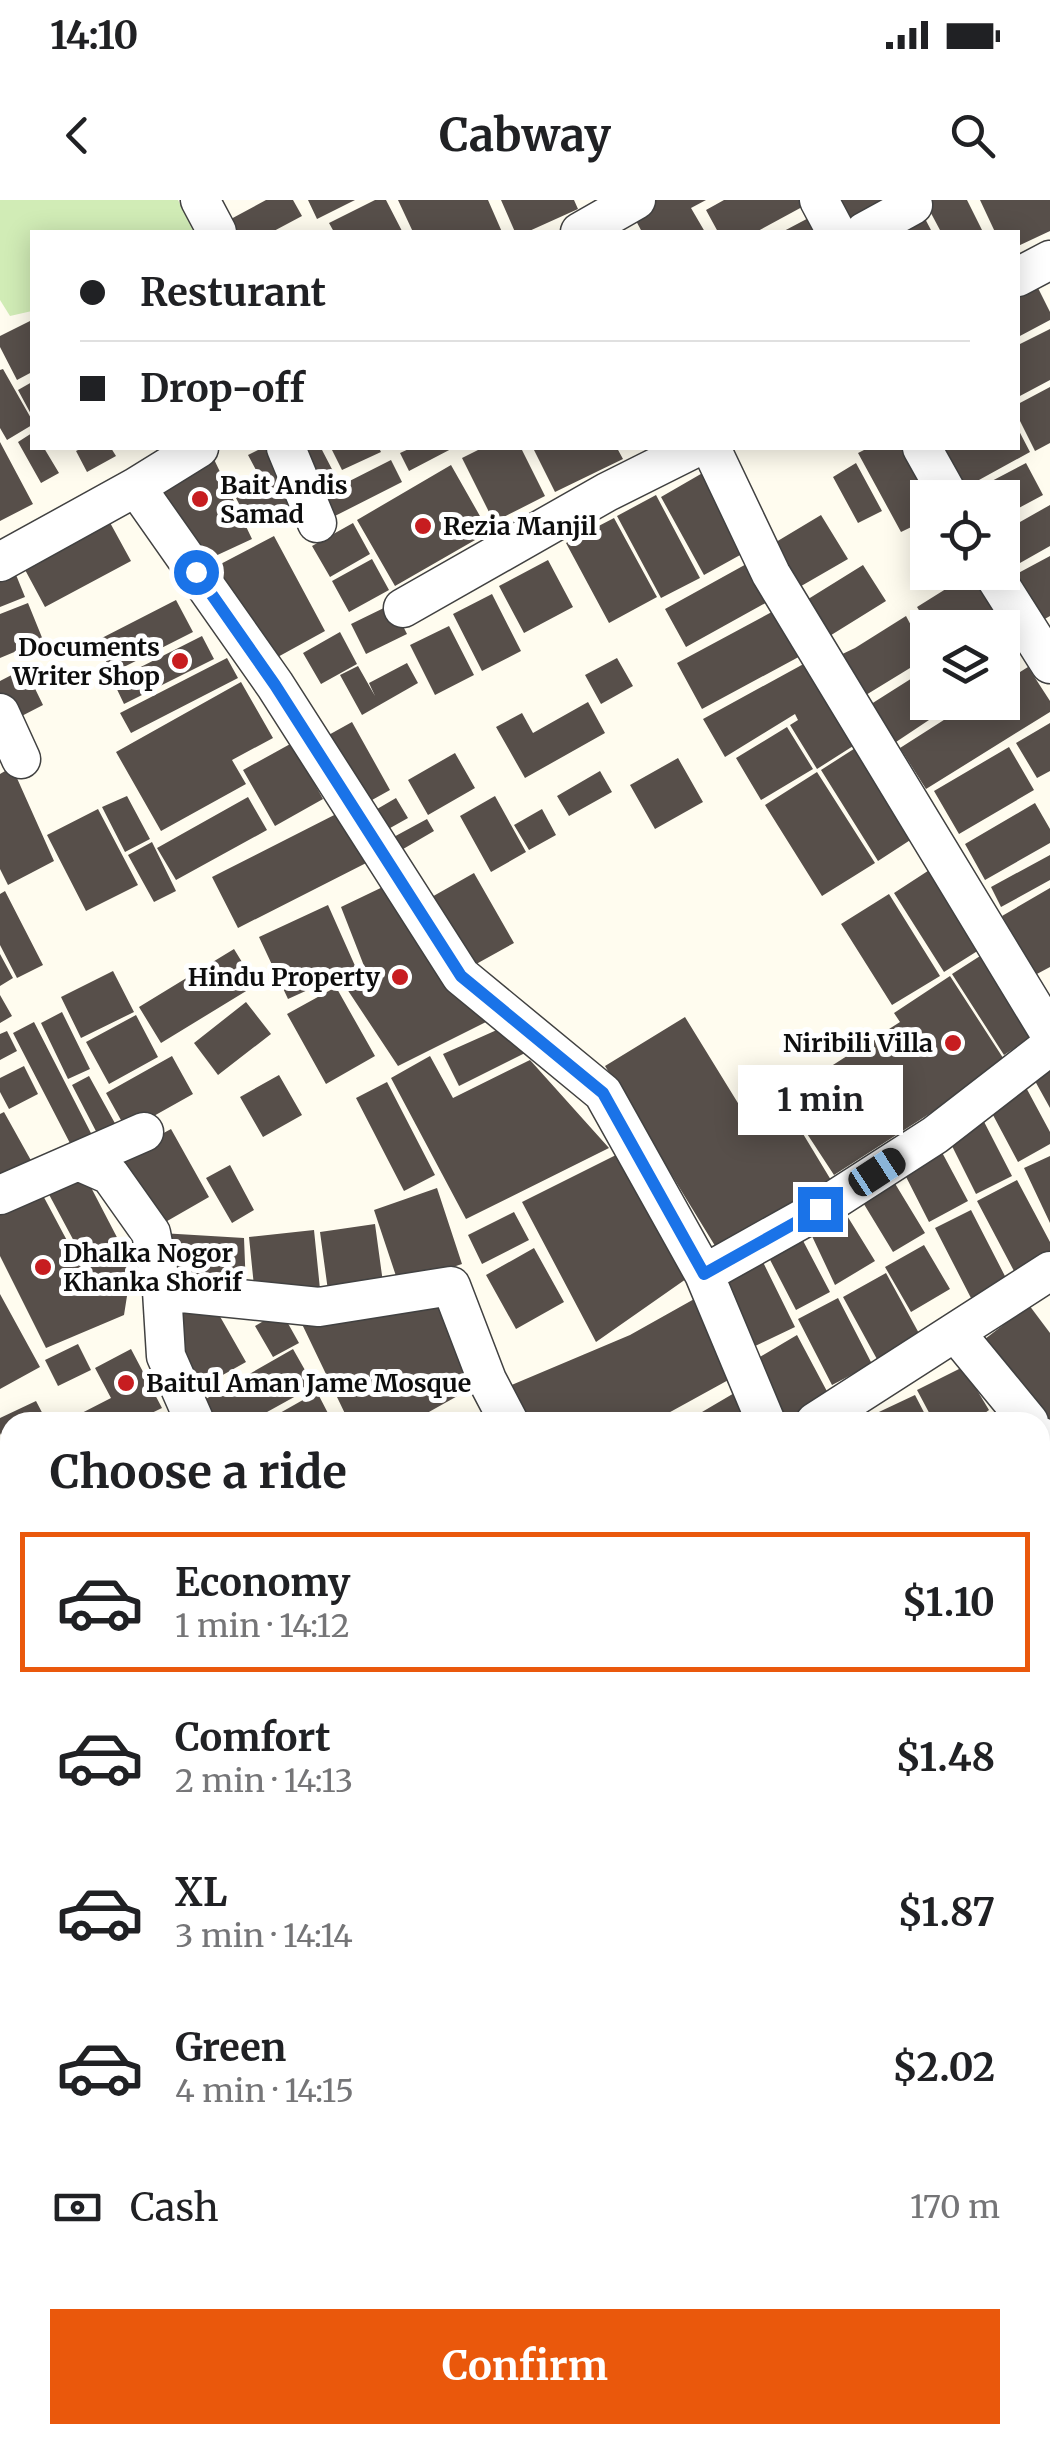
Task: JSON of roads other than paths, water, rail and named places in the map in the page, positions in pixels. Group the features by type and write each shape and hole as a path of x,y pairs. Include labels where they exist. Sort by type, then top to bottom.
{"street":[{"path":"200,200 216,230"},
{"path":"819,200 835,230"},
{"path":"868,230 913,205"},
{"path":"0,562 195,450"},
{"path":"287,450 318,523"},
{"path":"404,608 607,492 691,450"},
{"path":"712,450 772,574 1050,1034"},
{"path":"923,450 940,480"},
{"path":"136,487 275,685 461,976 603,1093 704,1274 762,1412"},
{"path":"1003,590 1050,664"},
{"path":"0,713 21,759"},
{"path":"704,1274 820,1209 934,1135 1050,1046"},
{"path":"0,1195 144,1132"},
{"path":"78,1161 110,1175 151,1232 162,1291 166,1356 191,1412"},
{"path":"831,1412 1050,1271"},
{"path":"162,1291 319,1307 451,1286 487,1380 505,1412"},
{"path":"955,1332 1021,1412"}],"place":[{"name":"Bait Andis Samad","path":"200,499"},
{"name":"Rezia Manjil","path":"423,526"},
{"name":"Documents Writer Shop","path":"180,661"},
{"name":"Hindu Property","path":"400,977"},
{"name":"Niribili Villa","path":"953,1043"},
{"name":"Dhalka Nogor Khanka Shorif","path":"43,1267"},
{"name":"Baitul Aman Jame Mosque","path":"126,1383"}]}
